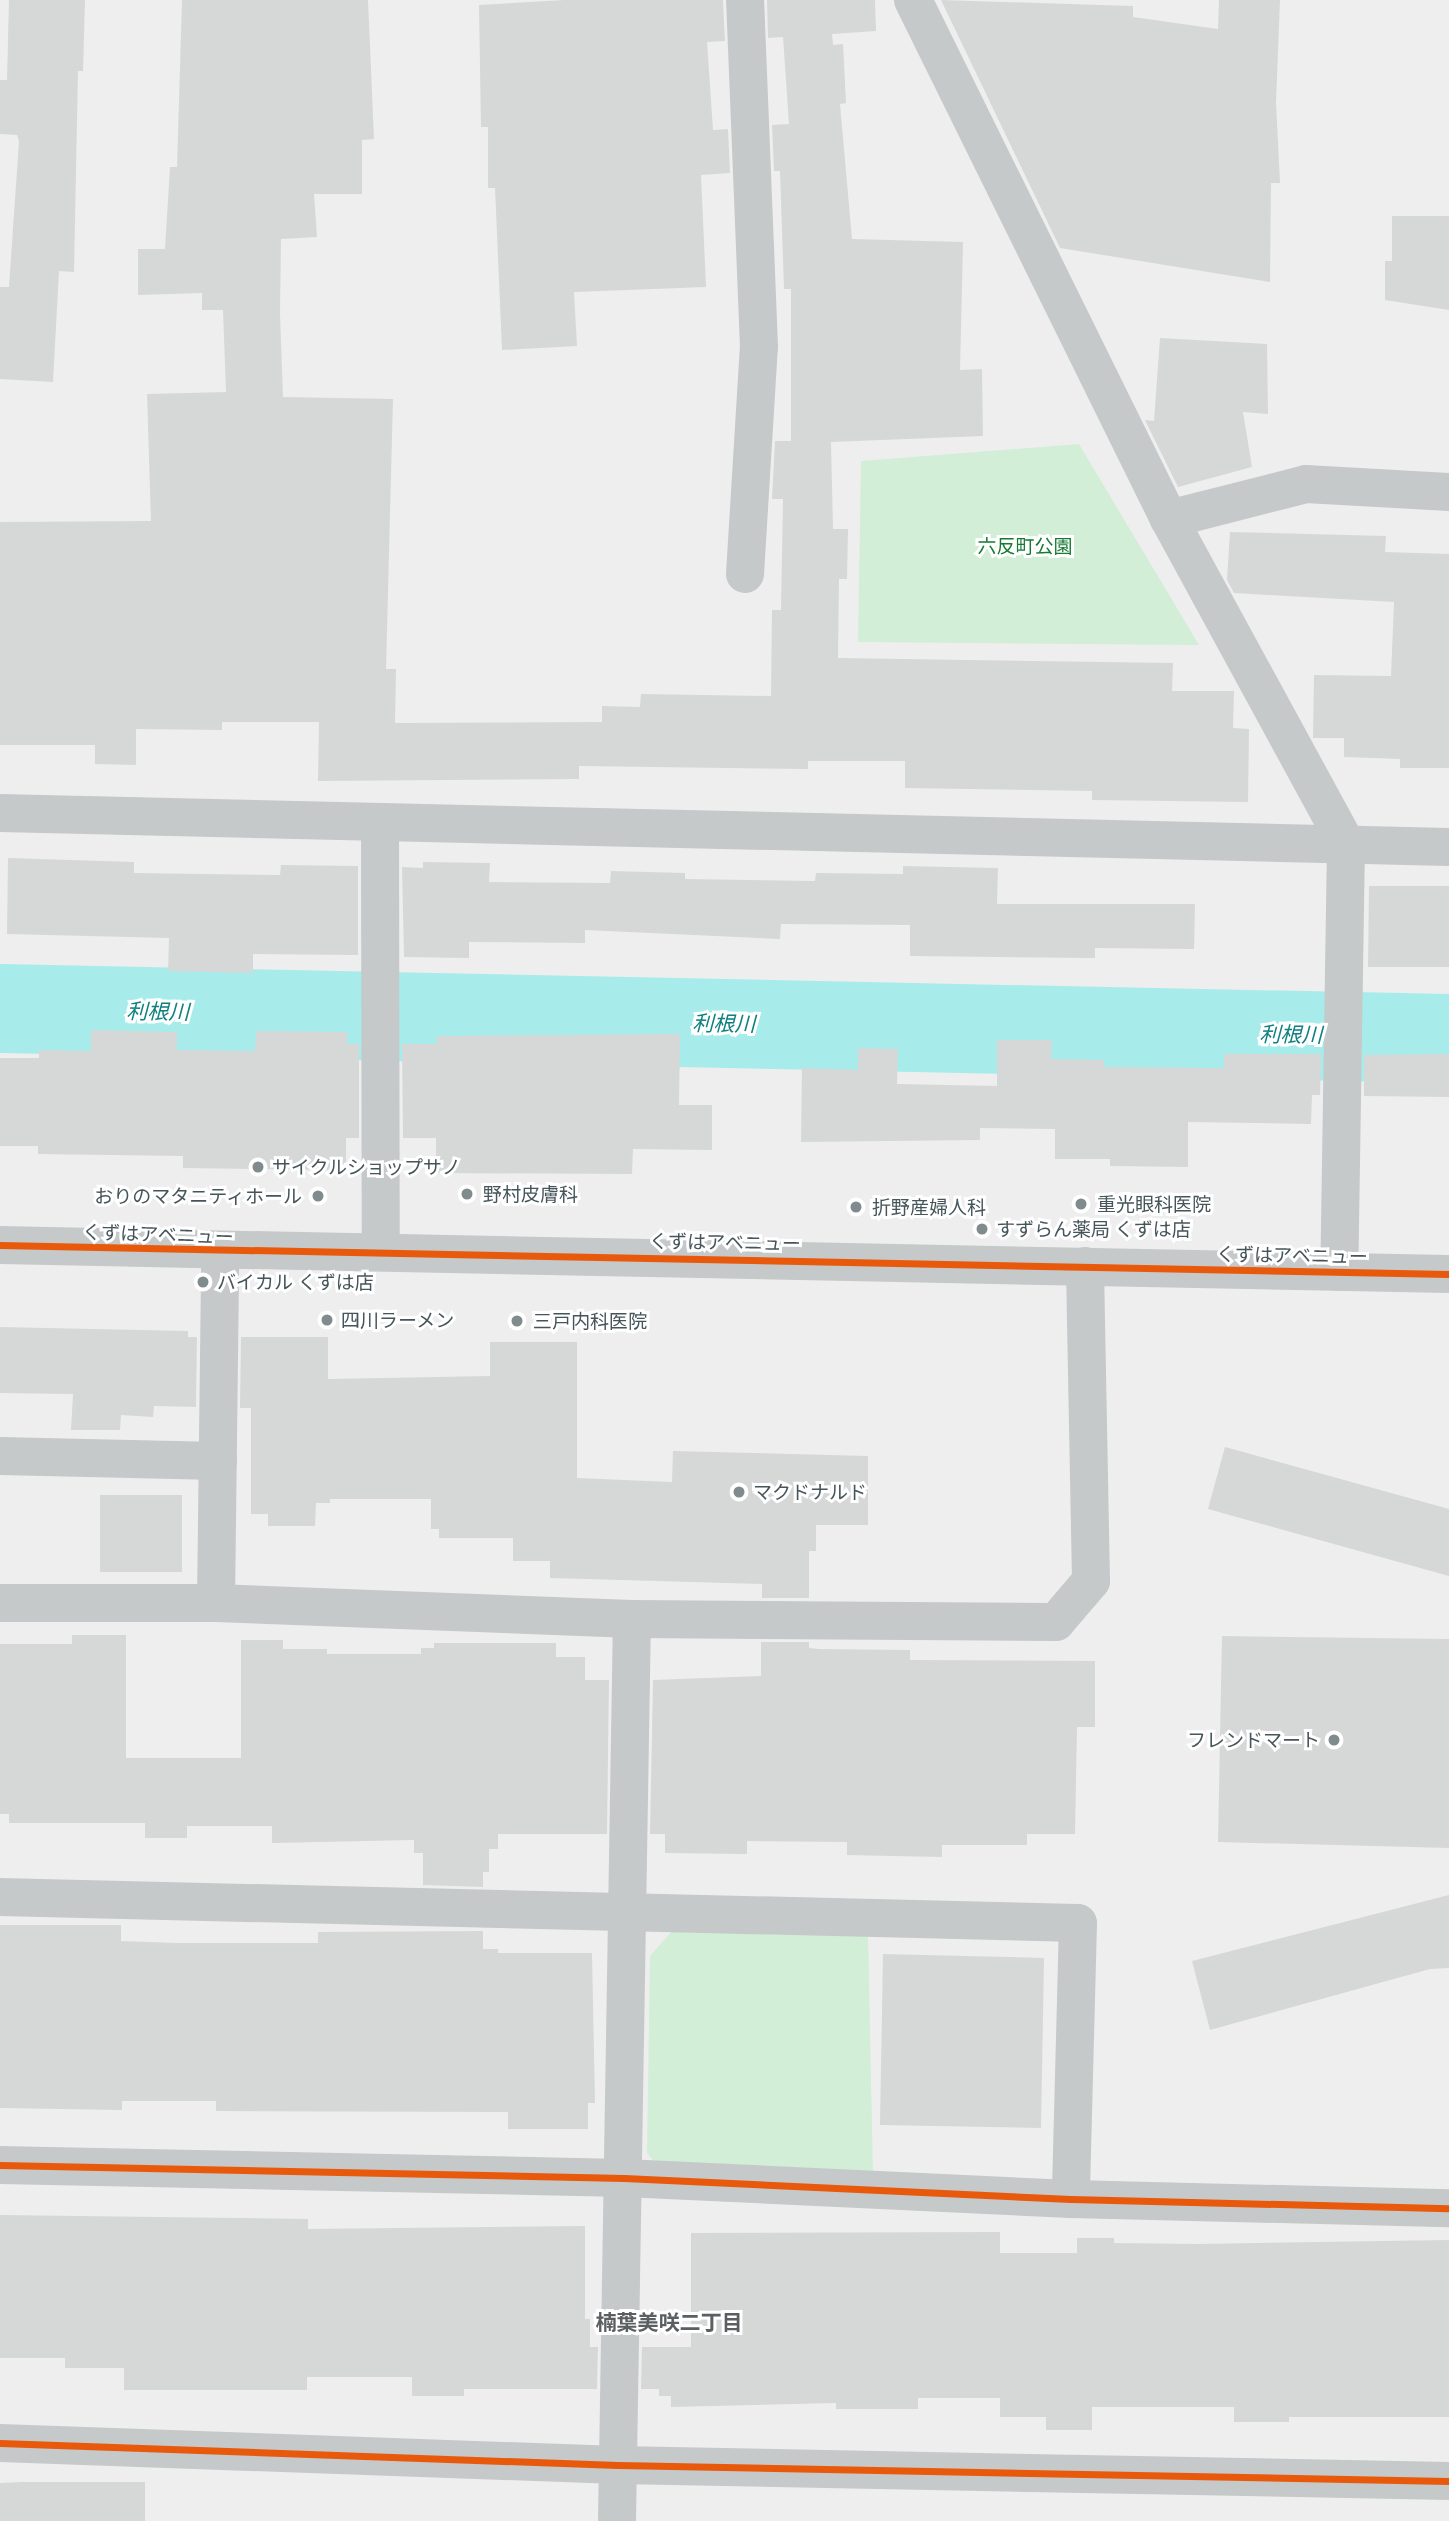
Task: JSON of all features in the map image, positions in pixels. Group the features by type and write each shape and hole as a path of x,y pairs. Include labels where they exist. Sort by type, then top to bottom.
{"street":[{"path":"744,573 759,347 745,0"},
{"path":"913,0 1169,519 1346,844 1339,1272"},
{"path":"1169,519 1306,484 1449,492"},
{"path":"0,813 1449,847"},
{"path":"380,822 381,1250"},
{"name":"くずはアベニュー","path":"0,1245 220,1252 381,1250 1449,1274"},
{"path":"216,1603 220,1252"},
{"path":"0,1603 216,1603 632,1619 1056,1622 1091,1581 1085,1266"},
{"path":"0,1456 218,1461"},
{"path":"617,2521 632,1619"},
{"path":"0,1897 1078,1923 1071,2199"},
{"path":"0,2165 624,2178 1071,2199 1449,2208"},
{"path":"0,2443 618,2465 1449,2481"}],"green space":[{"name":"六反町公園","path":"1079,444 1199,645 858,642 861,461"},
{"path":"673,1930 868,1935 873,2174 665,2174 647,2153 650,1956"}],"building":[{"path":"9,0 85,0 83,71 78,71 74,272 59,271 53,382 0,379 0,287 9,287 19,141 17,135 0,134 0,80 7,80"},
{"path":"182,0 368,0 374,139 362,140 362,194 314,194 317,237 281,239 283,397 393,399 386,669 396,669 395,723 602,722 602,706 640,707 641,694 771,696 772,610 781,610 783,499 772,499 775,441 791,441 791,289 784,289 780,171 774,171 772,125 789,124 783,37 768,38 767,0 875,0 876,31 832,34 833,45 843,44 846,103 840,104 852,239 963,242 960,370 982,369 983,436 831,442 833,529 848,529 847,579 839,579 838,658 1173,663 1172,691 1234,691 1233,728 1249,729 1248,802 1092,800 1092,791 905,788 905,761 808,761 808,769 579,766 579,779 318,781 319,722 222,722 222,730 136,729 136,765 95,764 95,745 0,745 0,522 151,521 147,394 226,392 223,310 202,310 202,293 138,295 138,249 165,249 170,167 177,167"},
{"path":"564,0 723,0 725,41 707,42 713,130 728,129 730,173 701,175 706,287 574,292 577,346 502,350 495,188 488,188 488,127 481,127 479,5"},
{"path":"941,0 1133,6 1133,17 1218,29 1219,0 1280,0 1276,103 1280,183 1271,183 1270,282 1060,248"},
{"path":"1392,216 1449,216 1449,310 1385,300 1385,261 1392,261"},
{"path":"1160,338 1267,344 1268,414 1243,412 1252,467 1178,487 1145,420 1154,421"},
{"path":"1230,532 1386,536 1385,552 1449,554 1449,768 1400,768 1400,759 1344,757 1344,738 1313,738 1314,675 1391,676 1394,602 1234,593 1227,580"},
{"path":"8,858 134,862 134,873 280,875 281,865 358,866 358,955 253,954 253,973 168,971 169,938 7,934"},
{"path":"423,862 490,863 489,882 610,883 611,871 685,873 685,879 815,881 816,873 903,874 903,866 998,868 997,904 1195,904 1194,949 1095,948 1095,958 910,956 910,925 781,924 780,939 585,930 585,943 469,942 469,958 404,957 402,867 423,868"},
{"path":"1369,886 1449,886 1449,967 1368,967"},
{"path":"91,1030 177,1032 177,1050 255,1051 256,1031 347,1032 347,1044 359,1044 359,1138 346,1138 346,1170 183,1168 183,1156 38,1154 38,1146 0,1146 0,1058 39,1058 39,1050 91,1051"},
{"path":"680,1034 679,1105 712,1105 712,1150 633,1149 632,1174 436,1173 436,1138 403,1138 402,1044 437,1044 437,1036"},
{"path":"997,1040 1052,1040 1051,1059 1104,1060 1104,1067 1224,1068 1224,1054 1321,1054 1320,1095 1312,1095 1311,1124 1188,1122 1188,1167 1110,1166 1110,1159 1055,1159 1055,1129 980,1128 980,1140 801,1142 802,1068 858,1070 858,1048 898,1049 897,1084 997,1086"},
{"path":"1449,1054 1449,1097 1364,1096 1364,1055"},
{"path":"0,1327 188,1331 188,1337 197,1337 196,1407 154,1406 153,1417 121,1415 120,1430 71,1430 73,1394 0,1393"},
{"path":"241,1337 328,1337 328,1379 490,1376 490,1342 577,1342 577,1478 672,1482 673,1451 868,1456 868,1525 816,1525 816,1551 809,1551 809,1598 762,1598 762,1584 550,1578 550,1561 513,1561 513,1538 439,1538 439,1529 431,1529 431,1499 330,1499 330,1503 316,1503 315,1526 268,1526 268,1514 251,1514 251,1408 240,1408"},
{"path":"1225,1447 1449,1509 1449,1576 1208,1509"},
{"path":"100,1495 182,1495 182,1572 100,1572"},
{"path":"72,1635 126,1635 126,1758 241,1758 241,1640 283,1640 283,1649 327,1649 327,1654 421,1654 421,1648 434,1648 434,1643 556,1643 556,1657 585,1657 585,1680 609,1680 607,1834 498,1834 498,1849 489,1849 489,1872 483,1872 483,1887 423,1885 423,1853 414,1853 414,1840 272,1843 272,1826 187,1826 187,1838 145,1838 145,1823 9,1823 9,1814 0,1814 0,1644 72,1644"},
{"name":"フレンドマート","path":"1222,1636 1449,1639 1449,1848 1218,1842"},
{"path":"761,1642 809,1642 809,1648 819,1649 910,1650 910,1660 1095,1661 1095,1727 1077,1727 1075,1834 1027,1834 1027,1845 942,1845 942,1857 847,1855 847,1842 747,1841 747,1854 665,1853 665,1834 650,1834 653,1680 761,1676"},
{"path":"1449,1895 1449,1968 1430,1969 1210,2030 1192,1961"},
{"path":"0,1925 121,1925 121,1941 177,1943 318,1943 318,1932 483,1931 483,1949 498,1949 498,1953 592,1953 595,2103 588,2103 588,2129 508,2129 508,2112 216,2111 216,2101 122,2101 122,2110 0,2108"},
{"path":"883,1954 1044,1958 1041,2128 880,2125"},
{"path":"0,2215 308,2219 308,2229 585,2226 585,2319 590,2319 590,2347 598,2347 597,2389 464,2389 464,2396 412,2396 412,2377 307,2377 307,2390 124,2390 124,2368 65,2368 65,2358 0,2358"},
{"path":"1000,2232 1000,2253 1077,2253 1077,2238 1114,2238 1114,2243 1198,2244 1449,2240 1449,2417 1289,2417 1289,2422 1234,2422 1234,2407 1092,2407 1092,2430 1046,2430 1046,2417 1000,2417 1000,2398 918,2398 918,2409 836,2409 836,2403 671,2407 671,2396 659,2396 659,2389 641,2389 642,2347 691,2347 691,2233"},
{"path":"145,2482 145,2521 0,2521 0,2483"}],"waterway":[{"name":"利根川","path":"0,1008 1449,1038"}],"cycle path":[{"path":"0,1245 1449,1274"},
{"path":"0,2165 624,2178 1071,2199 1449,2208"},
{"path":"0,2443 618,2465 1449,2481"}],"place":[{"name":"サイクルショップサノ","path":"258,1167"},
{"name":"野村皮膚科","path":"467,1194"},
{"name":"おりのマタニティホール","path":"318,1196"},
{"name":"重光眼科医院","path":"1081,1204"},
{"name":"折野産婦人科","path":"856,1207"},
{"name":"すずらん薬局 くずは店","path":"982,1229"},
{"name":"バイカル くずは店","path":"203,1282"},
{"name":"四川ラーメン","path":"327,1320"},
{"name":"三戸内科医院","path":"517,1321"},
{"name":"マクドナルド","path":"739,1492"},
{"name":"フレンドマート","path":"1334,1740"}],"district":[{"name":"楠葉美咲二丁目","path":"669,2322"}]}
